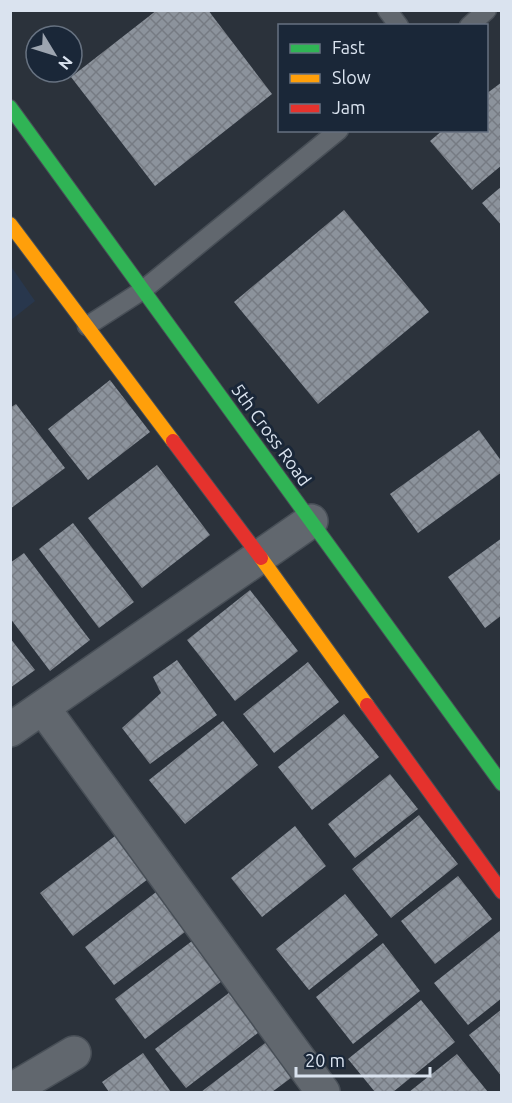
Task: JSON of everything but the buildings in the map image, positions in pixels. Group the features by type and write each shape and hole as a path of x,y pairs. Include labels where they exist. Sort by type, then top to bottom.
{"street":[{"name":"5th Cross Road","path":"10,107 501,784"},
{"path":"10,224 260,557 501,892"},
{"path":"10,730 310,520"},
{"path":"43,708 323,1092"},
{"path":"10,1091 74,1053"}],"lane":[{"path":"387,10 398,24"},
{"path":"471,24 487,10"},
{"path":"87,326 143,290 337,132"}],"shaded area":[{"path":"10,265 35,301 11,320 10,320"}],"traffic: fast":[{"path":"10,107 502,784"}],"traffic: slow":[{"path":"10,224 173,441"},
{"path":"261,558 367,705"}],"traffic: jam":[{"path":"173,441 261,558"},
{"path":"367,705 502,892"}]}
